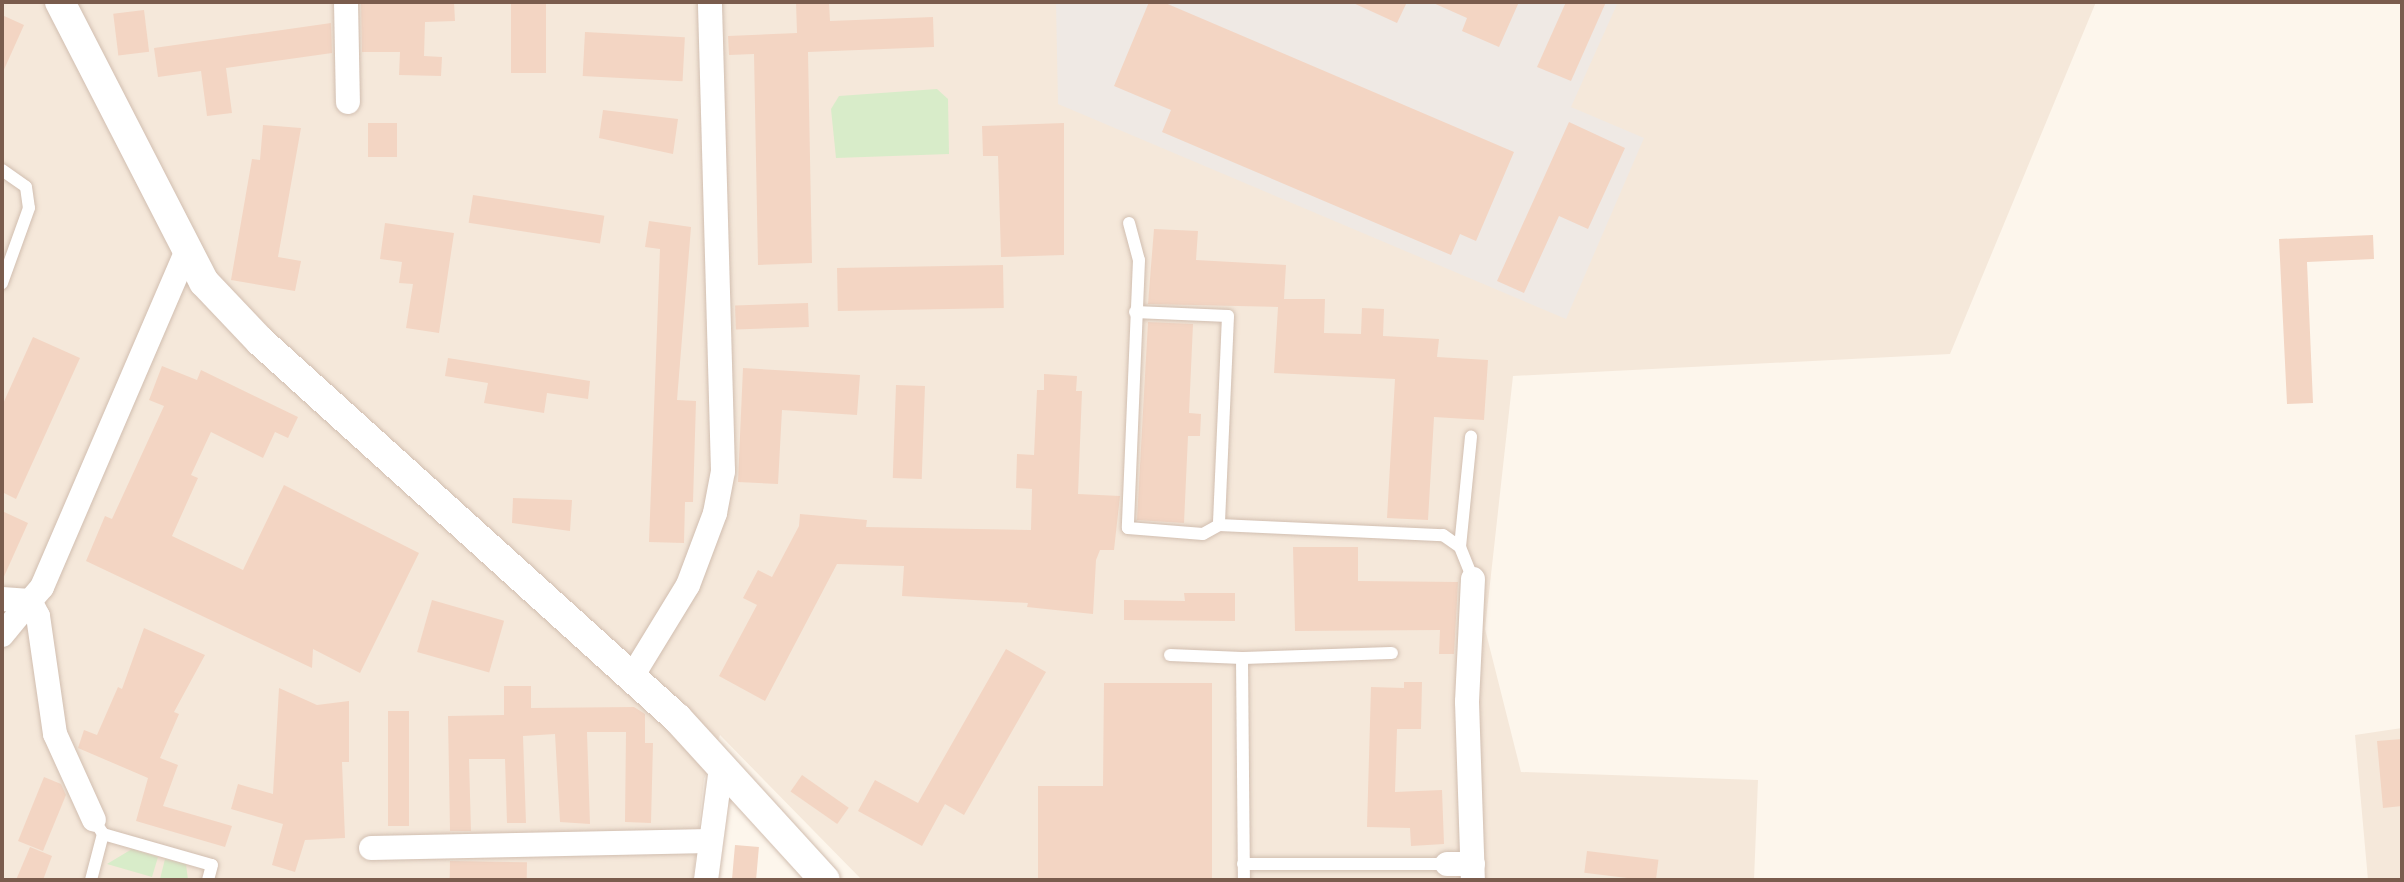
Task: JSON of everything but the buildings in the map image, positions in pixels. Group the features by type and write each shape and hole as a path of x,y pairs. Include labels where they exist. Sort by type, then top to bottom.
{"street":[{"path":"60,2 204,282 260,341 633,675 825,880"},
{"path":"346,2 348,102"},
{"path":"633,675 688,585 715,513 723,471 710,2"},
{"path":"2,635 42,587 187,251"},
{"path":"1447,864 1473,872 1467,702 1473,579"},
{"path":"2,599 30,601"},
{"path":"30,601 38,616 55,734 99,827"},
{"path":"706,880 721,767"},
{"path":"371,848 710,841"}],"lane":[{"path":"2,170 26,187 29,208 2,283"},
{"path":"1129,223 1139,260 1128,528 1203,534 1219,525 1443,535 1460,547"},
{"path":"1135,312 1228,316 1219,525"},
{"path":"1471,437 1460,547 1473,579"},
{"path":"1170,655 1242,658 1392,653"},
{"path":"1242,658 1244,880"},
{"path":"91,880 99,827 212,865 208,880"},
{"path":"1243,864 1447,864"}],"shaded area":[{"path":"2,2 2096,2 1950,354 1513,376 1485,629 1521,772 1758,780 1754,880 862,880 720,735 704,779 693,880 2,880"},
{"path":"1056,2 1618,2 1571,107 1644,138 1566,319 1058,104"},
{"path":"2402,728 2402,880 2368,880 2355,735"}],"green space":[{"path":"937,89 948,99 949,154 836,158 831,109 839,96"},
{"path":"132,849 158,857 152,877 107,864"},
{"path":"165,859 186,864 188,880 160,879"}]}
